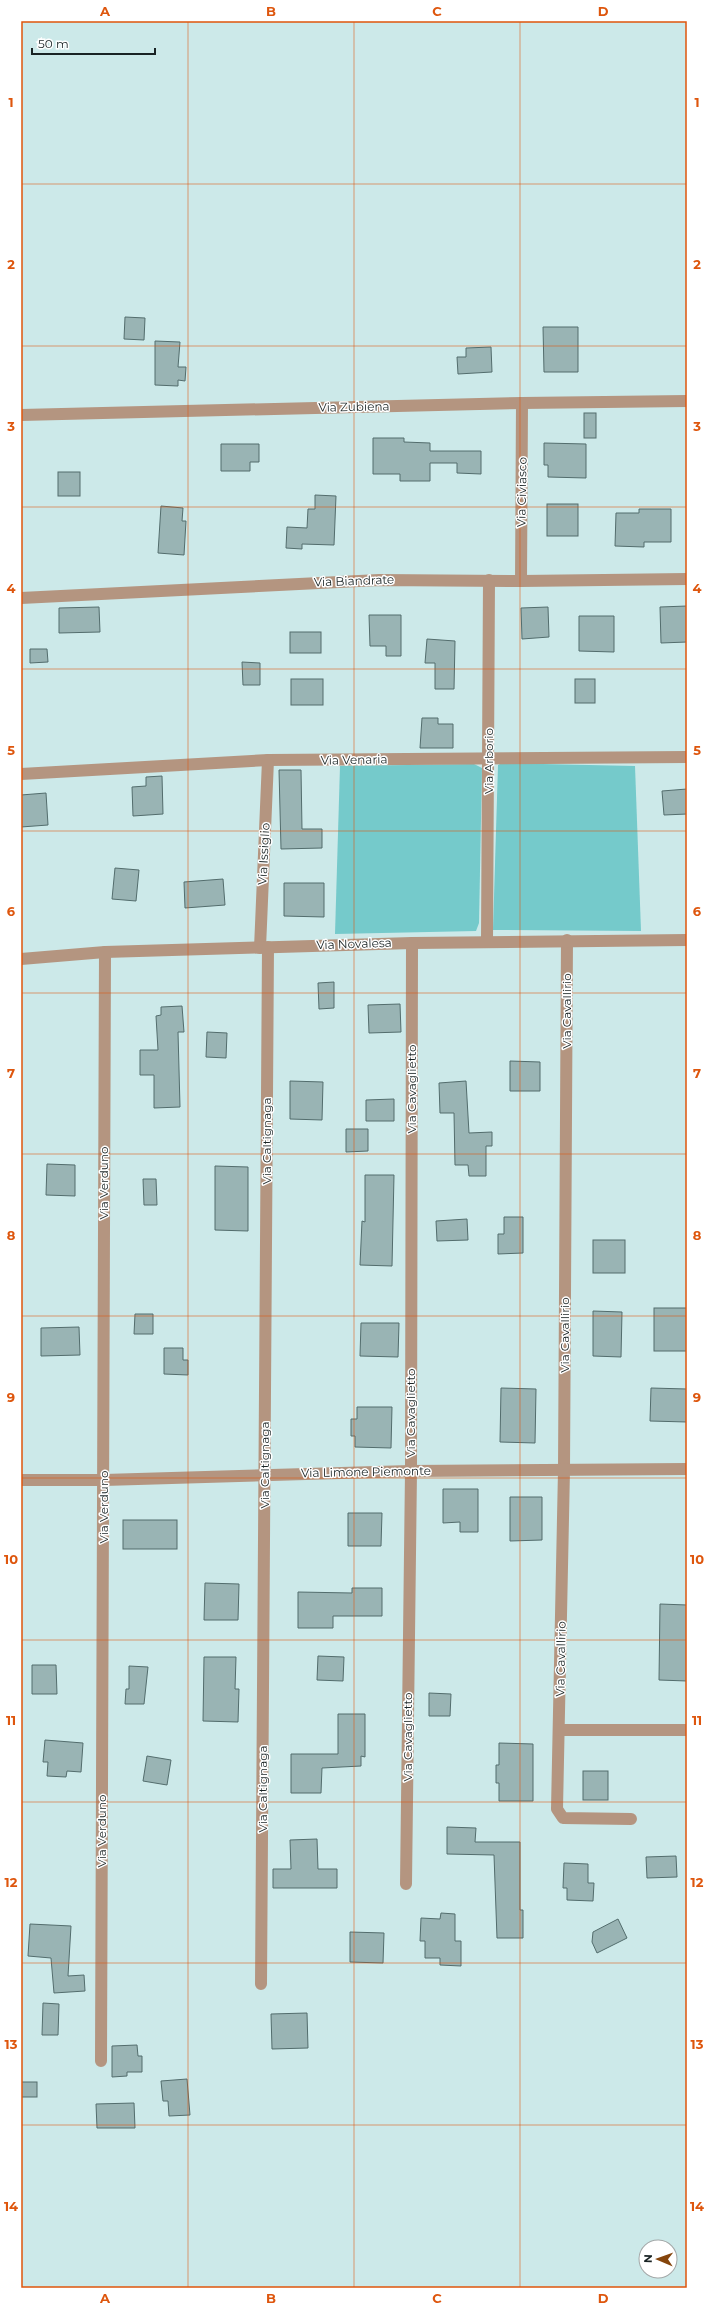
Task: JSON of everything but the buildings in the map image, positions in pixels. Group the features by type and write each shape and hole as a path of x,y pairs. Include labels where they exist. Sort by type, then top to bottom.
{"street":[{"name":"Via Zubiena","path":"21,416 522,403 687,401"},
{"name":"Via Civiasco","path":"521,581 522,403"},
{"name":"Via Biandrate","path":"21,598 379,580 521,581 687,579"},
{"name":"Via Arborio","path":"487,941 489,580"},
{"name":"Via Venaria","path":"21,774 268,760 687,757"},
{"name":"Via Issiglio","path":"264,947 268,760"},
{"name":"Via Cavallirio","path":"568,940 564,1470 557,1809 563,1818 631,1818"},
{"name":"Via Novalesa","path":"21,959 105,952 412,942 687,940"},
{"name":"Via Cavaglietto","path":"406,1884 411,1471 412,942"},
{"name":"Via Caltignaga","path":"261,1984 265,1475 264,947"},
{"name":"Via Verduno","path":"101,2061 105,952"},
{"name":"Via Limone Piemonte","path":"21,1480 104,1480 411,1471 687,1469"},
{"path":"559,1730 687,1730"}],"shaded area":[{"path":"502,763 635,766 641,931 493,930 498,765"},
{"path":"474,764 482,768 479,923 476,931 335,934 340,766"}]}
